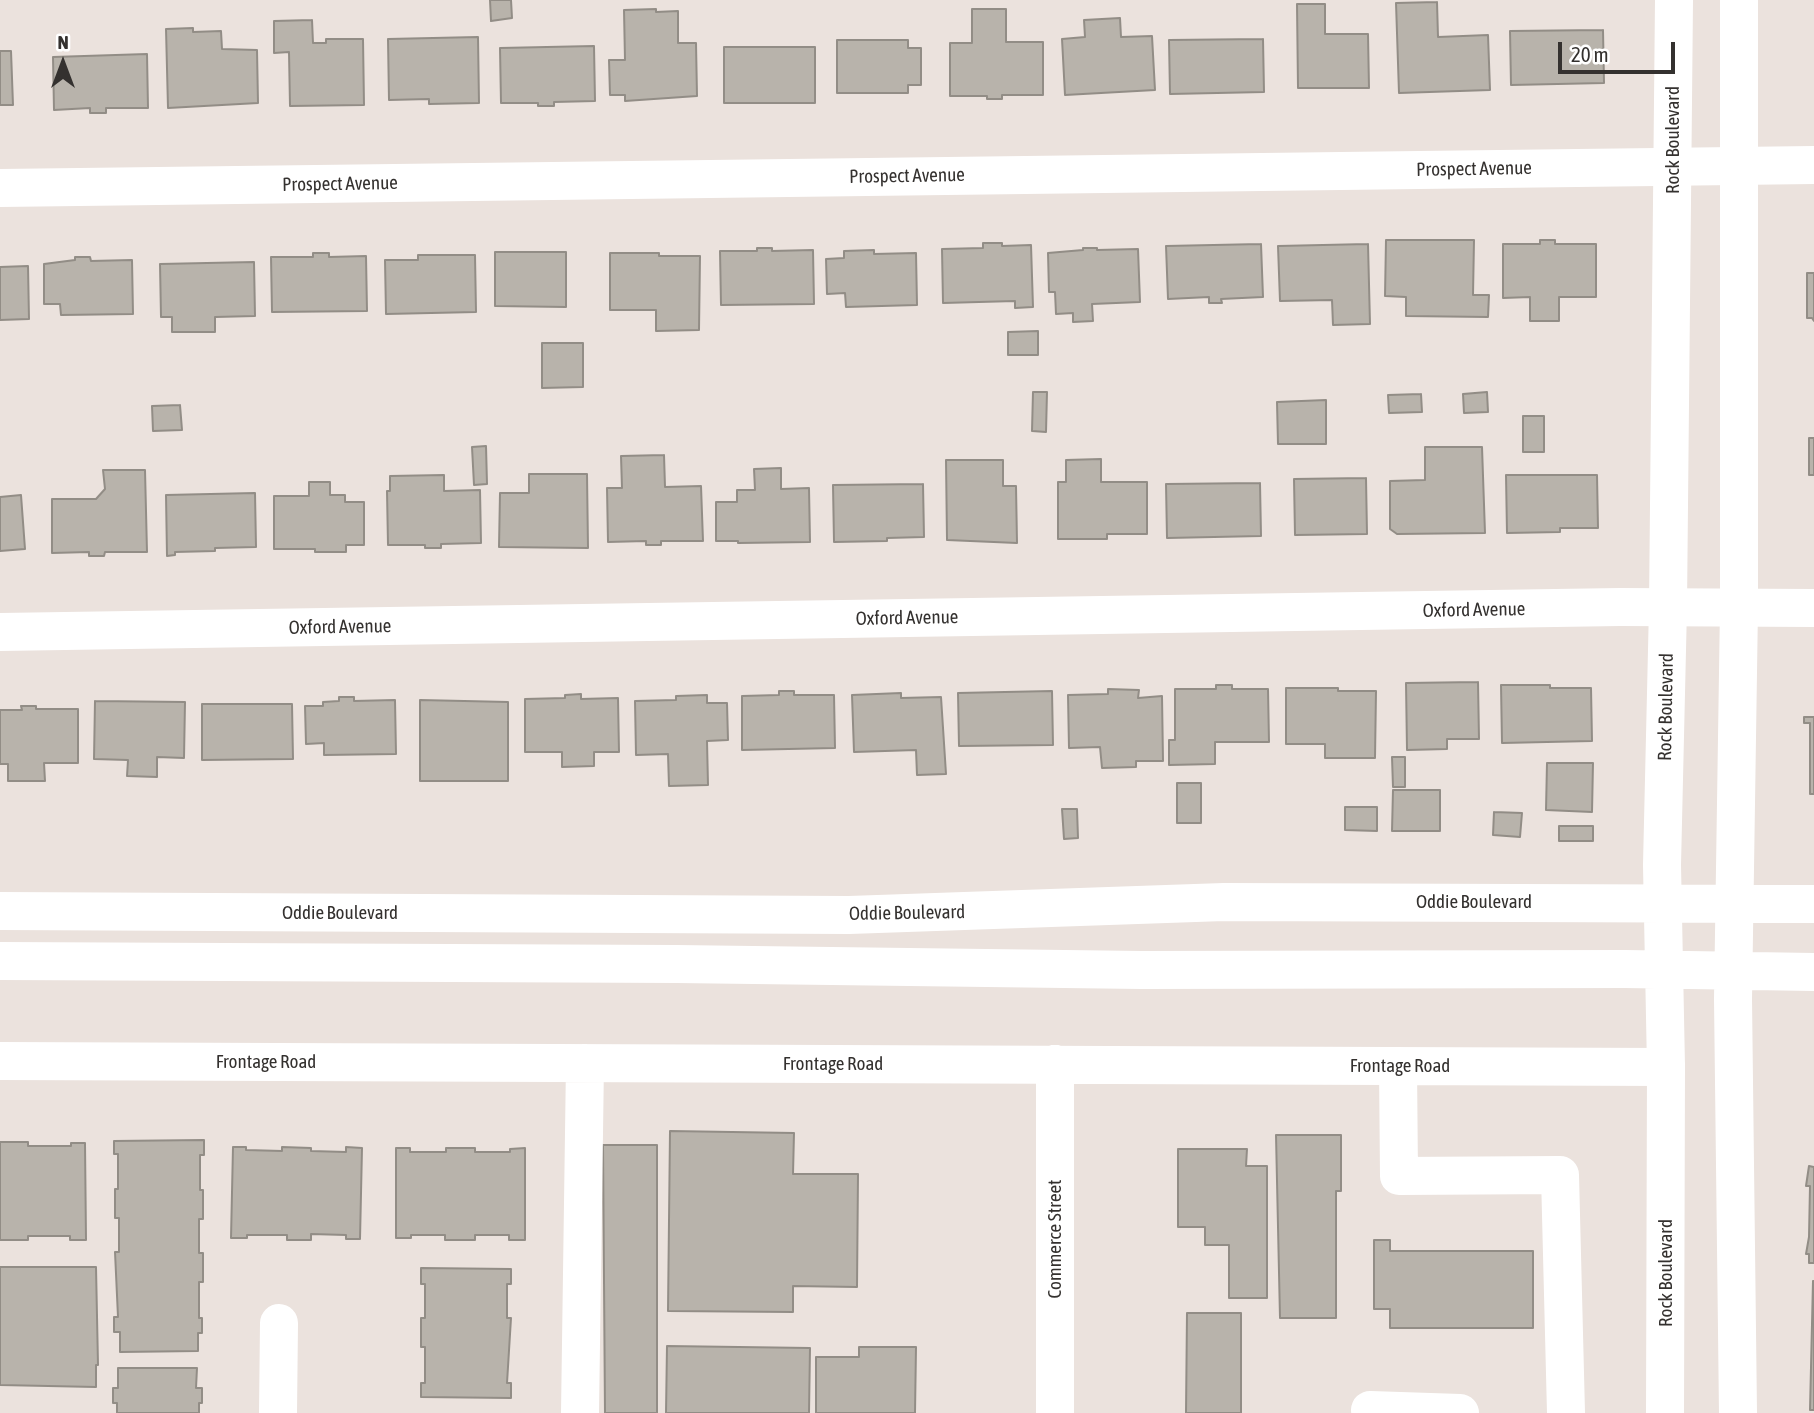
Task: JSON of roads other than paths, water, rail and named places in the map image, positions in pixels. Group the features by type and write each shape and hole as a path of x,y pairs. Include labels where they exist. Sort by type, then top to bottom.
{"main road":[{"name":"Rock Boulevard","path":"1665,1413 1667,1067 1663,904 1674,0"},
{"path":"1738,1413 1734,904 1739,607 1739,0"},
{"name":"Prospect Avenue","path":"0,188 1814,165"},
{"name":"Oxford Avenue","path":"0,632 1814,607"},
{"name":"Oddie Boulevard","path":"0,911 849,915 1224,902 1814,904"},
{"path":"0,961 1814,972"},
{"name":"Frontage Road","path":"0,1061 1667,1067"},
{"path":"580,1413 585,1063"},
{"name":"Commerce Street","path":"1055,1064 1055,1413"},
{"path":"1398,1066 1399,1176 1560,1175 1566,1413"},
{"path":"278,1413 279,1323"},
{"path":"1370,1410 1460,1413"}]}
